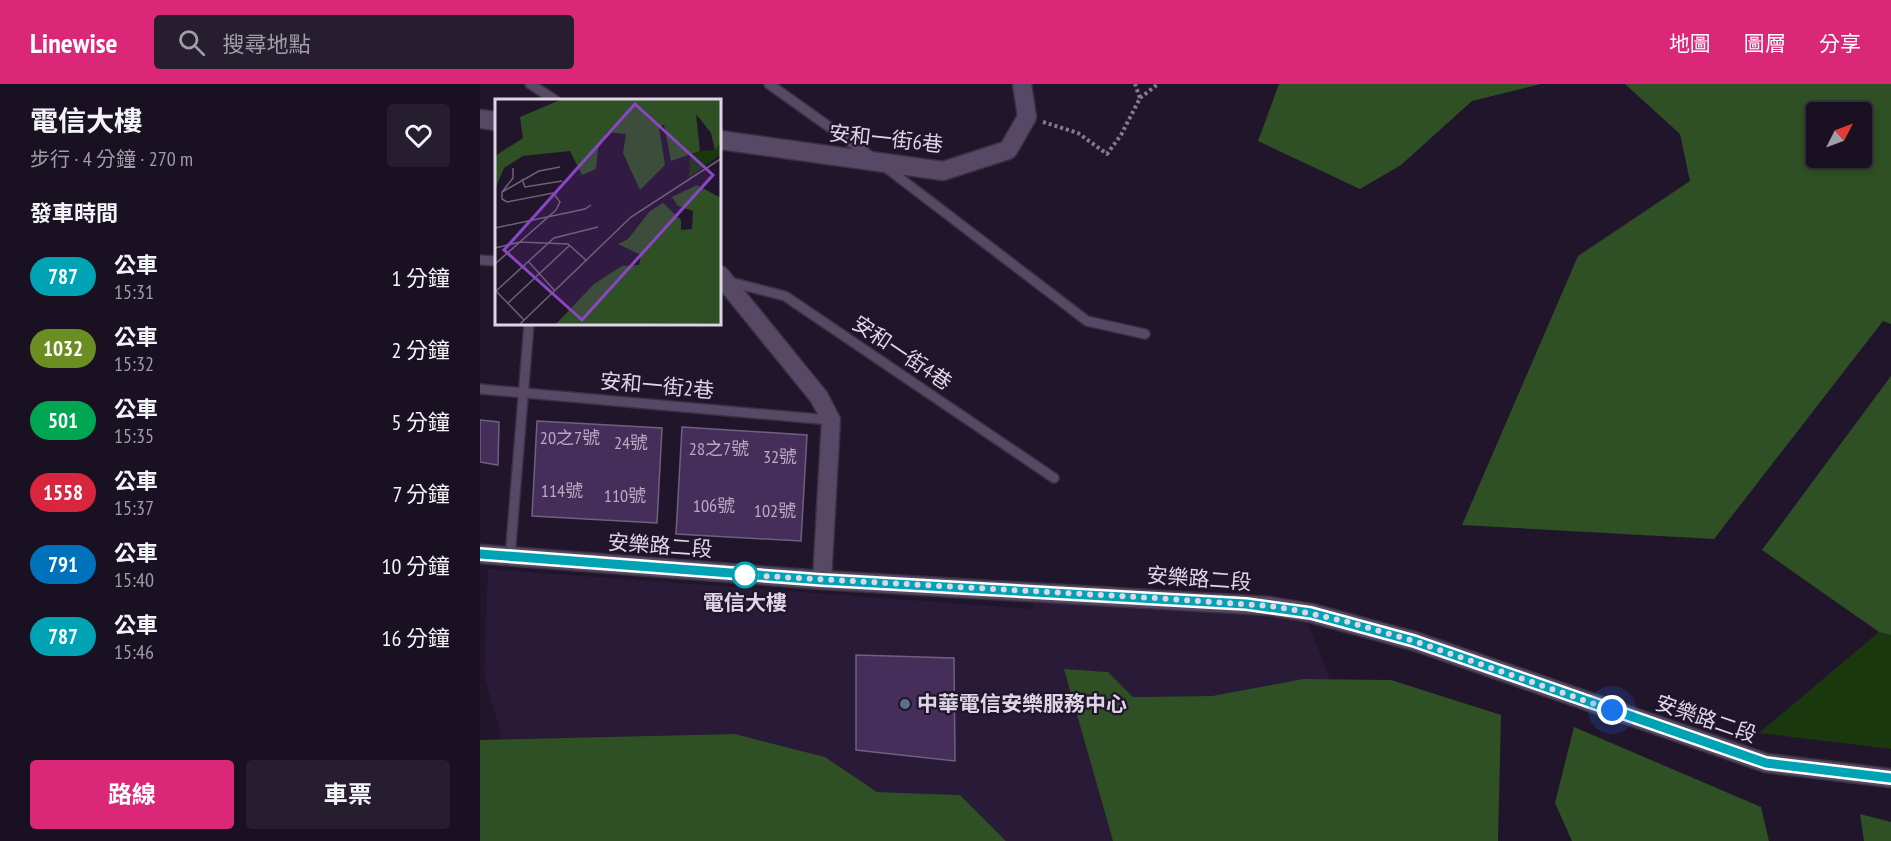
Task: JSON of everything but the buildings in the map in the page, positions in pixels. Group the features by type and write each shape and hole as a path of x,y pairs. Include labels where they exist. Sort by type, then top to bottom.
{"street":[{"path":"1022,84 1027,117"},
{"name":"安和一街6巷","path":"722,140 942,171 1008,150 1027,117"},
{"path":"480,119 495,121"},
{"path":"722,278 819,397 831,420 822,580"},
{"name":"安樂路二段","path":"480,554 822,580 1269,606 1311,613 1414,641 1766,763 1891,778"}],"lane":[{"path":"530,84 553,99"},
{"path":"769,84 880,163 1087,321 1145,334"},
{"path":"480,260 495,261"},
{"name":"安和一街4巷","path":"722,278 785,296 1053,478"},
{"path":"510,557 529,326"},
{"name":"安和一街2巷","path":"480,389 831,420"}],"path":[{"path":"1135,84 1140,98"},
{"path":"1027,117 1078,133 1107,154 1121,135 1140,98 1158,84"}],"shaded area":[{"path":"488,569 1033,609 1034,592 1305,616 1330,679 1303,679 1212,696 1133,697 1108,672 1065,670 1113,841 1006,841 960,795 877,792 825,757 735,734 502,739 484,675"}],"green space":[{"path":"1279,84 1541,84 1472,101 1401,165 1360,189 1258,141"},
{"path":"1625,84 1891,84 1891,324 1883,321 1714,539 1462,525 1578,256 1690,181 1680,134"},
{"path":"1891,376 1891,635 1879,632 1762,550"},
{"path":"1879,632 1891,635 1891,749 1759,733"},
{"path":"1064,669 1108,672 1133,697 1212,696 1303,679 1391,680 1501,715 1498,841 1113,841"},
{"path":"1574,727 1761,807 1769,841 1572,841 1555,803"},
{"path":"735,734 825,757 877,792 960,795 1006,841 480,841 480,740"},
{"path":"1860,814 1891,822 1891,841 1864,841"}],"bus line":[{"name":"787","path":"480,554 822,580 1269,606 1311,613 1414,641 1766,763 1891,778"}],"place":[{"name":"電信大樓","path":"745,575"},
{"name":"中華電信安樂服務中心","path":"905,704"}],"route":[{"path":"745,575 1154,598 1290,609 1348,622 1414,641 1612,710"}]}
